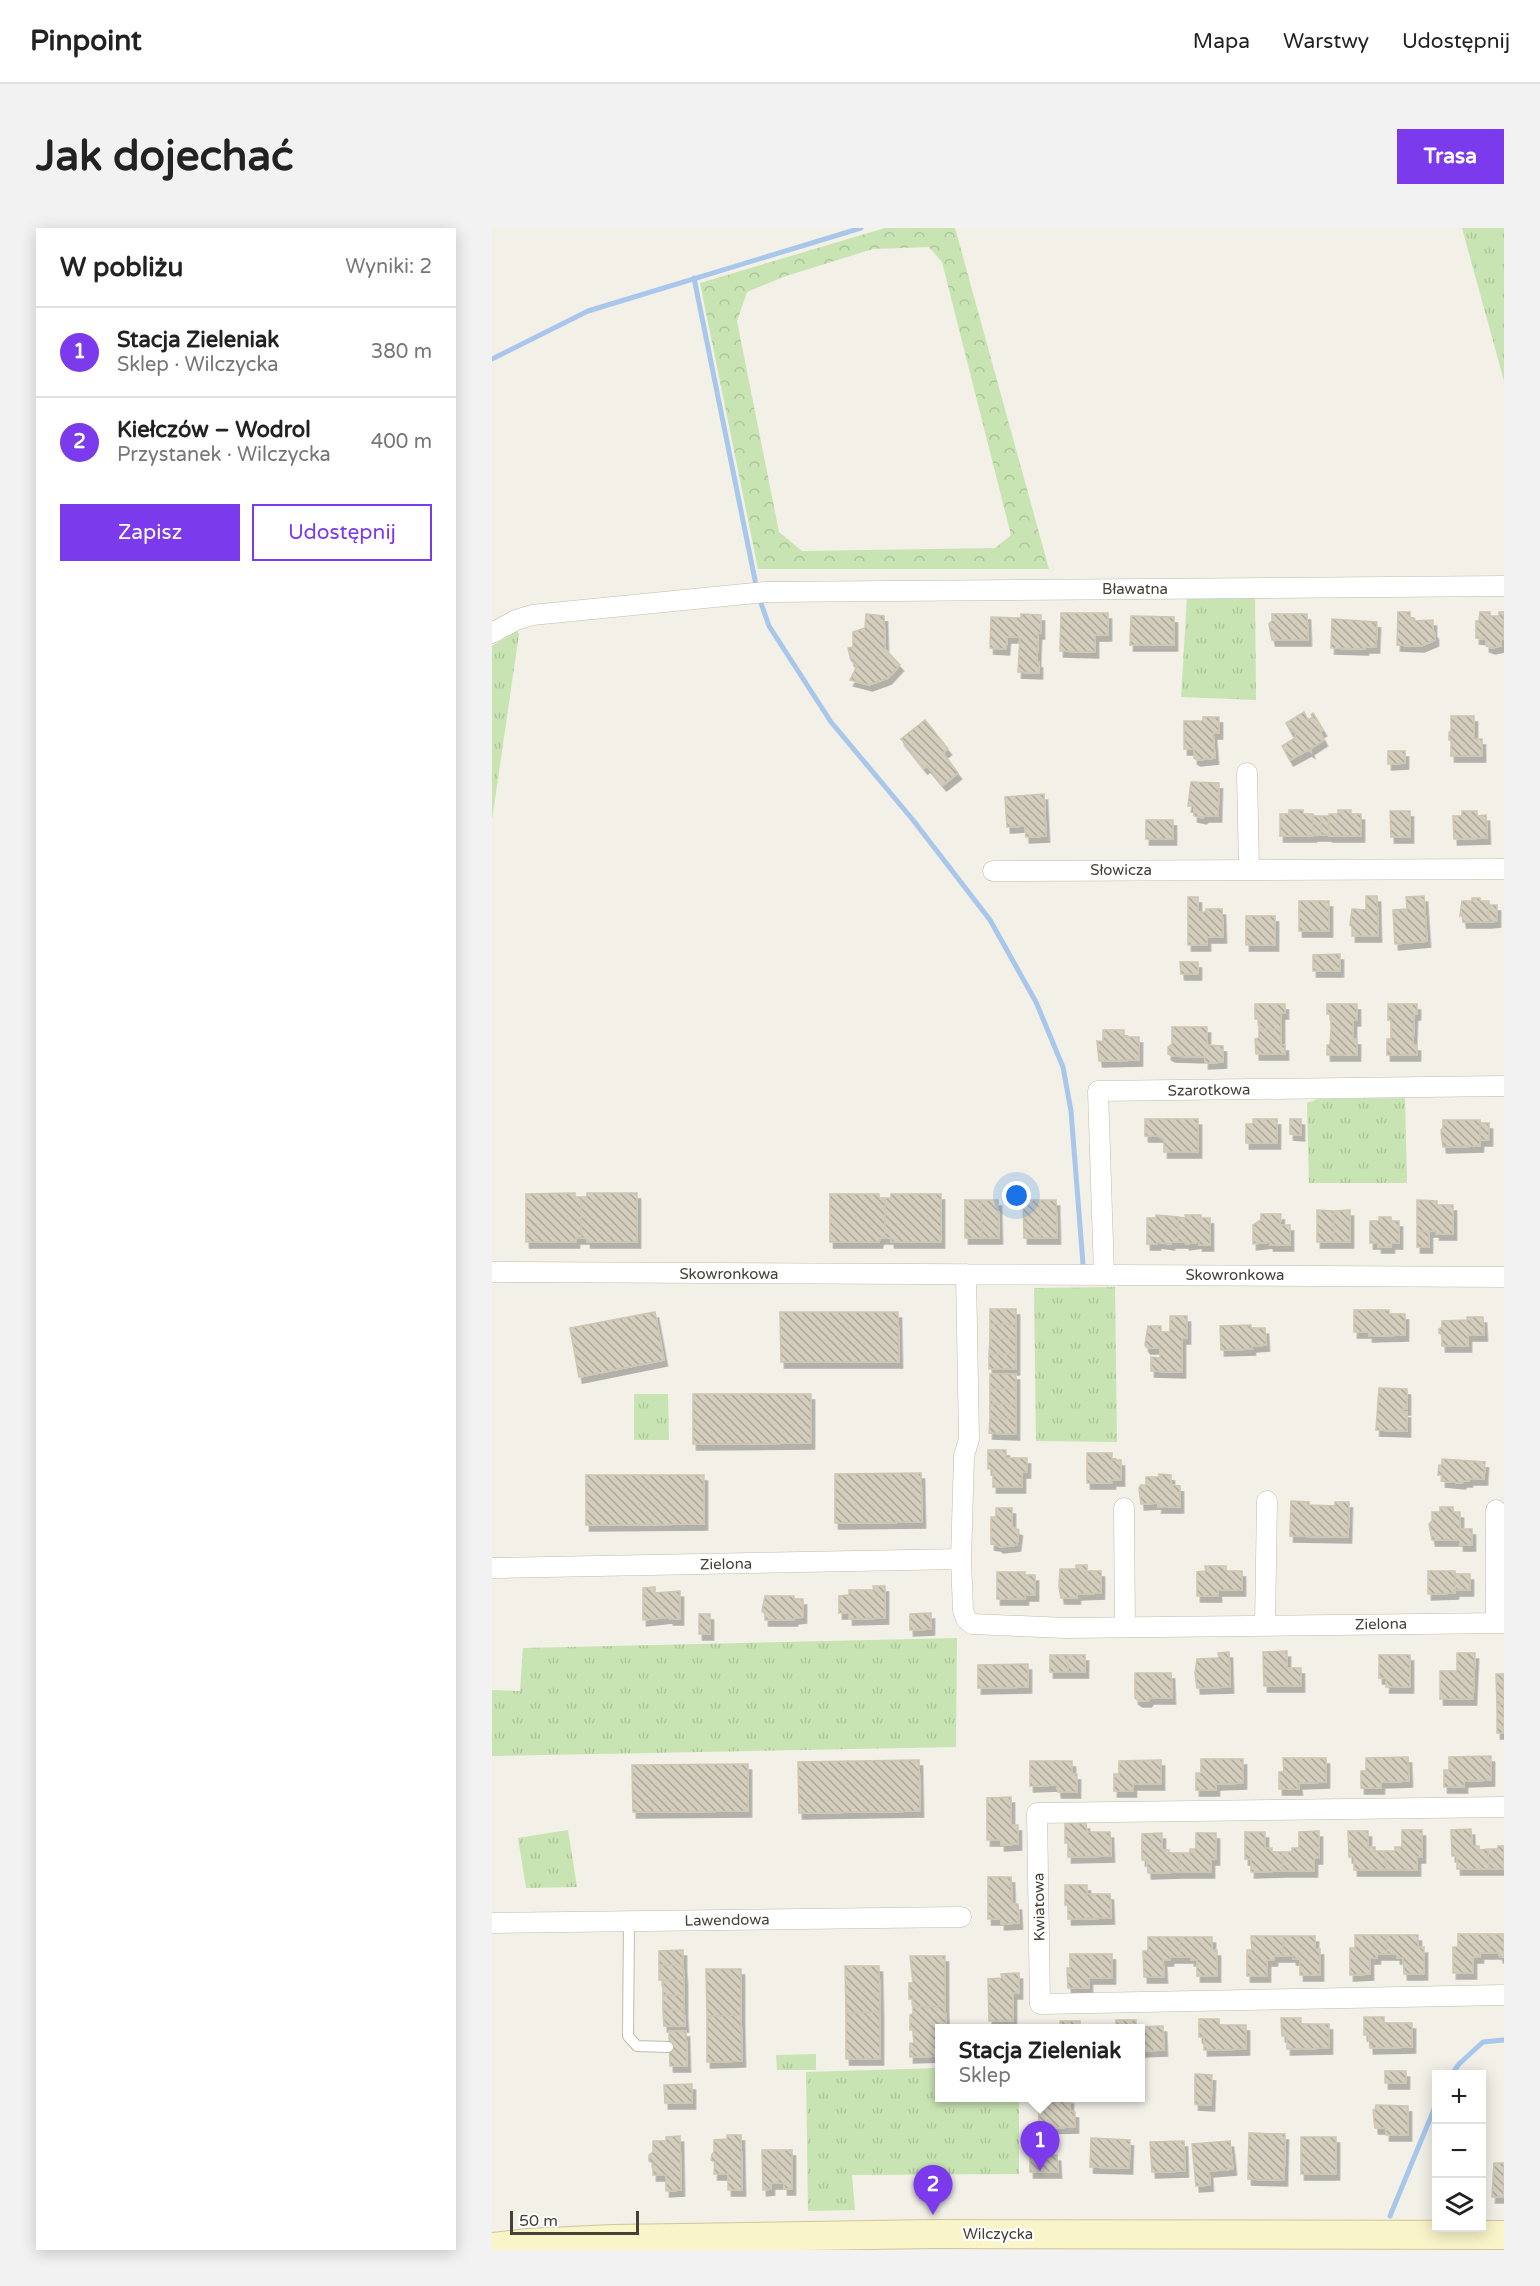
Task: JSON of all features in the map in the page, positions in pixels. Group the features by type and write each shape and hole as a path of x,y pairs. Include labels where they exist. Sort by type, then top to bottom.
{"street":[{"name":"Bławatna","path":"492,633 516,620 532,615 765,592 1504,586"},
{"path":"1248,773 1249,869"},
{"name":"Słowicza","path":"993,871 1504,869"},
{"name":"Szarotkowa","path":"1104,1274 1098,1091 1504,1086"},
{"name":"Skowronkowa","path":"492,1272 1504,1277"},
{"name":"Zielona","path":"966,1274 969,1439 964,1456 961,1559 963,1610 966,1619 972,1624 1066,1628 1500,1623 1496,1509"},
{"path":"1265,1625 1267,1501"},
{"path":"1124,1508 1125,1627"},
{"name":"Zielona","path":"492,1568 961,1559"},
{"name":"Kwiatowa","path":"1504,1807 1037,1813 1040,2004 1504,1995"},
{"name":"Lawendowa","path":"492,1923 961,1917"},
{"name":"Wilczycka","path":"492,2247 566,2240 625,2239 1273,2241 1504,2235"}],"lane":[{"path":"629,1921 628,2037 637,2046 668,2047"}],"green space":[{"path":"885,228 955,228 1049,569 758,569 700,283","holes":["929,247 942,262 1011,535 995,548 802,551 779,532 737,321 747,292 786,276 873,249"]},
{"path":"1462,228 1504,228 1504,381"},
{"path":"1187,597 1255,597 1256,700 1181,697"},
{"path":"517,631 519,634 492,820 492,646"},
{"path":"1405,1098 1407,1183 1309,1183 1307,1103 1318,1099"},
{"path":"1115,1287 1117,1442 1036,1441 1034,1288"},
{"path":"634,1394 668,1394 669,1440 634,1440"},
{"path":"957,1638 956,1747 492,1756 492,1690 520,1691 523,1648"},
{"path":"568,1830 577,1887 526,1888 518,1838"},
{"path":"816,2054 816,2070 777,2070 776,2055"},
{"path":"935,2068 935,2102 1019,2102 1019,2174 852,2175 855,2210 808,2211 806,2072"}],"building":[{"path":"1398,612 1410,612 1410,619 1415,619 1414,621 1433,620 1435,640 1421,646 1397,645"},
{"path":"1480,612 1490,612 1490,616 1499,616 1499,612 1504,612 1504,639 1501,639 1501,646 1492,648 1486,646 1486,639 1476,638 1476,621 1479,621"},
{"path":"1061,613 1108,613 1108,635 1095,635 1095,652 1060,651"},
{"path":"866,614 884,616 885,649 900,665 888,678 869,685 850,680 857,666 851,660 848,648 853,647 853,632 865,628"},
{"path":"1021,614 1041,615 1037,662 1039,662 1039,673 1018,672 1020,637 1007,637 1006,649 990,648 991,617 1021,618"},
{"path":"1272,614 1307,614 1308,640 1272,640 1269,624 1272,621"},
{"path":"1131,616 1174,617 1174,645 1130,645"},
{"path":"1332,619 1377,622 1376,647 1331,648"},
{"path":"1304,712 1308,720 1313,717 1311,715 1313,713 1323,730 1320,732 1324,740 1310,749 1311,752 1308,750 1290,760 1282,746 1295,738 1296,734 1294,730 1291,732 1286,723"},
{"path":"1451,716 1474,716 1474,739 1482,739 1482,756 1451,756 1449,732 1451,732"},
{"path":"1203,717 1219,717 1219,733 1213,733 1215,758 1197,760 1194,758 1194,749 1184,749 1184,721 1203,721"},
{"path":"925,720 948,749 943,753 958,773 943,785 927,766 924,768 901,739"},
{"path":"1388,751 1405,751 1405,763 1388,764"},
{"path":"1191,782 1219,783 1218,816 1203,818 1194,816 1194,806 1188,806"},
{"path":"1044,794 1046,836 1026,837 1025,826 1007,827 1005,797"},
{"path":"1289,810 1303,810 1303,814 1313,814 1313,836 1280,836 1280,814 1289,814"},
{"path":"1338,810 1351,810 1351,814 1361,814 1361,836 1329,836 1329,814 1338,814"},
{"path":"1390,811 1410,811 1410,837 1391,837"},
{"path":"1462,811 1477,811 1477,816 1486,815 1487,838 1454,839 1453,816 1462,816"},
{"path":"1313,816 1321,816 1321,835 1313,835"},
{"path":"1321,816 1328,816 1329,835 1321,835"},
{"path":"1146,820 1173,820 1173,839 1146,839"},
{"path":"1366,896 1377,896 1378,936 1352,936 1350,925 1352,909 1366,910"},
{"path":"1424,896 1427,941 1395,944 1393,910 1407,909 1406,897"},
{"path":"1188,897 1198,897 1198,912 1206,912 1206,909 1222,909 1223,937 1207,937 1207,945 1188,945"},
{"path":"1472,898 1489,901 1489,922 1463,922 1462,915 1460,916 1462,901 1472,901"},
{"path":"1299,901 1329,901 1329,931 1299,931"},
{"path":"1489,905 1497,905 1497,921 1489,922"},
{"path":"1246,916 1275,916 1275,945 1246,945"},
{"path":"1340,954 1340,971 1313,971 1313,955"},
{"path":"1180,962 1198,962 1198,974 1181,974"},
{"path":"1255,1004 1285,1004 1285,1013 1281,1013 1281,1029 1259,1029 1259,1019 1255,1019"},
{"path":"1327,1004 1357,1004 1357,1020 1353,1020 1353,1039 1357,1039 1357,1055 1327,1055 1327,1045 1330,1045 1331,1014 1327,1014"},
{"path":"1388,1004 1417,1004 1417,1014 1414,1014 1413,1045 1417,1045 1417,1055 1387,1055 1387,1039 1391,1039"},
{"path":"1172,1027 1207,1027 1207,1045 1223,1046 1223,1062 1205,1063 1205,1057 1168,1054 1168,1047 1172,1044"},
{"path":"1259,1029 1281,1029 1281,1045 1285,1045 1285,1054 1256,1054 1255,1039 1259,1038"},
{"path":"1103,1030 1124,1030 1124,1037 1139,1037 1139,1060 1099,1061 1097,1041 1103,1042"},
{"path":"1145,1119 1198,1119 1198,1152 1164,1152 1164,1140 1159,1136 1145,1136"},
{"path":"1253,1119 1277,1119 1277,1143 1246,1143 1246,1124 1253,1124"},
{"path":"1290,1119 1301,1119 1301,1135 1290,1134"},
{"path":"1443,1120 1480,1120 1480,1146 1443,1147 1441,1130"},
{"path":"1480,1123 1489,1123 1489,1140 1480,1140"},
{"path":"575,1193 575,1197 581,1197 581,1238 576,1238 576,1242 526,1242 526,1194"},
{"path":"587,1193 637,1193 637,1242 587,1242 587,1238 581,1238 581,1197 587,1197"},
{"path":"830,1194 879,1194 879,1198 885,1198 885,1238 880,1238 879,1242 830,1242"},
{"path":"891,1194 941,1194 941,1242 891,1242 891,1238 885,1238 885,1198 891,1198"},
{"path":"965,1200 981,1200 982,1238 965,1238"},
{"path":"981,1200 998,1200 999,1238 982,1238"},
{"path":"1023,1200 1040,1200 1040,1238 1024,1238"},
{"path":"1040,1200 1056,1200 1057,1238 1040,1238"},
{"path":"1417,1200 1437,1201 1437,1205 1453,1205 1453,1234 1417,1231"},
{"path":"1317,1210 1334,1211 1334,1242 1317,1242"},
{"path":"1350,1210 1350,1242 1334,1242 1334,1211"},
{"path":"1261,1214 1281,1214 1280,1225 1290,1225 1290,1245 1270,1245 1270,1242 1253,1244 1253,1225 1261,1220"},
{"path":"1156,1215 1178,1217 1178,1242 1147,1244 1147,1218 1156,1218"},
{"path":"1185,1215 1201,1215 1201,1218 1210,1218 1210,1245 1199,1245 1199,1242 1186,1244 1178,1242 1178,1217 1186,1218"},
{"path":"1379,1217 1391,1217 1391,1221 1399,1221 1399,1243 1391,1243 1391,1247 1378,1247 1378,1243 1370,1243 1370,1221 1379,1221"},
{"path":"1417,1231 1429,1231 1429,1247 1417,1247"},
{"path":"990,1309 1016,1309 1016,1324 990,1324"},
{"path":"1354,1310 1389,1310 1389,1314 1405,1314 1405,1335 1369,1336 1369,1332 1354,1332"},
{"path":"655,1312 664,1360 579,1377 570,1328"},
{"path":"780,1312 898,1312 899,1362 781,1362"},
{"path":"1170,1316 1187,1316 1187,1338 1182,1338 1182,1372 1151,1371 1151,1357 1160,1358 1160,1348 1147,1348 1145,1345 1148,1326 1161,1326 1161,1332 1170,1332"},
{"path":"1467,1317 1483,1317 1484,1335 1468,1335 1468,1346 1442,1346 1442,1335 1439,1329 1442,1327 1442,1321 1467,1320"},
{"path":"990,1324 1016,1324 1016,1339 990,1339"},
{"path":"1251,1325 1251,1328 1265,1328 1266,1345 1252,1346 1252,1349 1221,1350 1220,1326"},
{"path":"990,1339 1016,1339 1016,1354 989,1354"},
{"path":"989,1354 1016,1354 1016,1369 989,1369"},
{"path":"990,1374 1016,1374 1016,1389 990,1389"},
{"path":"1379,1388 1407,1389 1407,1409 1403,1409 1403,1412 1407,1412 1407,1431 1376,1430"},
{"path":"990,1389 1016,1389 1016,1404 990,1404"},
{"path":"693,1394 811,1394 811,1443 693,1444"},
{"path":"990,1404 1016,1404 1016,1419 990,1418"},
{"path":"990,1418 1016,1419 1016,1434 989,1433"},
{"path":"988,1450 1006,1450 1006,1458 1027,1458 1027,1472 1022,1472 1022,1487 993,1487 993,1469 988,1469"},
{"path":"1087,1453 1112,1453 1112,1460 1121,1460 1121,1480 1112,1480 1112,1483 1087,1483"},
{"path":"1442,1459 1485,1462 1484,1479 1469,1479 1462,1483 1442,1481 1442,1475 1438,1475"},
{"path":"921,1473 922,1522 835,1523 835,1474"},
{"path":"1159,1474 1171,1475 1171,1485 1180,1486 1180,1507 1158,1507 1159,1503 1141,1504 1139,1488 1141,1485 1146,1485 1146,1477 1159,1477"},
{"path":"586,1475 704,1475 704,1524 586,1525"},
{"path":"1291,1501 1309,1502 1309,1505 1335,1506 1335,1502 1349,1502 1348,1537 1290,1536"},
{"path":"1440,1507 1453,1507 1453,1512 1460,1512 1460,1529 1472,1529 1472,1545 1460,1545 1460,1540 1432,1540 1429,1524 1432,1521 1432,1512 1440,1512"},
{"path":"996,1508 1012,1508 1012,1527 1019,1530 1017,1545 1000,1547 991,1544 991,1517 996,1517"},
{"path":"1076,1565 1087,1565 1087,1571 1101,1571 1101,1593 1077,1594 1077,1598 1061,1598 1060,1569 1076,1569"},
{"path":"1205,1566 1226,1566 1226,1571 1242,1571 1242,1590 1218,1590 1218,1596 1197,1596 1197,1572 1206,1571"},
{"path":"1428,1571 1455,1571 1455,1593 1428,1594"},
{"path":"997,1572 1025,1572 1025,1575 1035,1575 1035,1595 1025,1595 1025,1599 997,1599"},
{"path":"1455,1574 1470,1574 1470,1590 1455,1590"},
{"path":"873,1586 885,1586 885,1618 849,1619 849,1613 839,1613 839,1596 849,1595 849,1590 874,1590"},
{"path":"655,1587 655,1593 680,1591 680,1619 669,1617 643,1620 643,1588"},
{"path":"765,1596 794,1596 794,1599 803,1599 803,1617 794,1618 794,1620 765,1620 765,1614 762,1611"},
{"path":"931,1613 931,1629 910,1630 910,1614"},
{"path":"699,1614 710,1614 710,1634 699,1634"},
{"path":"1287,1651 1287,1668 1301,1668 1301,1686 1264,1686 1263,1652"},
{"path":"1229,1652 1230,1687 1197,1688 1195,1673 1197,1659 1219,1658 1218,1653"},
{"path":"1457,1653 1475,1653 1473,1699 1440,1699 1440,1671 1457,1671"},
{"path":"1050,1655 1068,1655 1068,1672 1050,1672"},
{"path":"1068,1655 1085,1655 1085,1672 1068,1672"},
{"path":"1379,1655 1410,1655 1410,1687 1386,1687 1387,1678 1379,1678"},
{"path":"1028,1664 1028,1687 978,1688 978,1665"},
{"path":"1135,1673 1171,1673 1172,1698 1150,1698 1148,1701 1139,1701 1135,1698"},
{"path":"1496,1674 1504,1674 1504,1704 1497,1704"},
{"path":"1497,1704 1504,1704 1504,1733 1497,1733"},
{"path":"1491,1756 1491,1780 1464,1781 1464,1787 1444,1787 1444,1770 1449,1770 1449,1757"},
{"path":"1408,1757 1409,1781 1381,1782 1381,1788 1361,1788 1361,1771 1366,1771 1366,1758"},
{"path":"1283,1758 1326,1758 1326,1782 1298,1783 1299,1789 1279,1789 1279,1772 1284,1772"},
{"path":"1201,1759 1243,1759 1243,1783 1216,1784 1216,1790 1196,1790 1196,1773 1201,1773"},
{"path":"919,1760 920,1811 799,1813 798,1762"},
{"path":"1161,1760 1161,1784 1133,1784 1133,1791 1114,1791 1114,1774 1119,1774 1119,1761"},
{"path":"1030,1761 1072,1761 1072,1774 1077,1774 1077,1792 1058,1792 1057,1785 1030,1786"},
{"path":"748,1764 748,1811 633,1812 632,1765"},
{"path":"1011,1797 1011,1825 1018,1825 1018,1844 1001,1845 1001,1840 987,1840 987,1798"},
{"path":"1065,1823 1086,1823 1087,1832 1110,1832 1111,1856 1068,1857"},
{"path":"1471,1829 1472,1846 1479,1846 1479,1850 1488,1849 1489,1869 1457,1869 1457,1856 1452,1856 1451,1830"},
{"path":"1402,1830 1422,1830 1422,1857 1417,1857 1417,1870 1386,1870 1385,1851 1395,1851 1395,1847 1402,1847"},
{"path":"1319,1831 1319,1858 1314,1858 1314,1871 1283,1871 1282,1852 1292,1852 1292,1848 1299,1848 1299,1832"},
{"path":"1348,1831 1368,1831 1368,1847 1375,1847 1375,1851 1385,1851 1386,1870 1354,1870 1354,1857 1349,1857"},
{"path":"1245,1832 1265,1832 1265,1848 1272,1848 1272,1852 1282,1852 1283,1871 1251,1872 1251,1859 1245,1859"},
{"path":"1162,1833 1162,1850 1179,1853 1179,1872 1148,1873 1147,1860 1142,1860 1142,1834"},
{"path":"1196,1833 1216,1833 1216,1859 1211,1859 1211,1872 1179,1872 1179,1853 1190,1853 1190,1849 1196,1849"},
{"path":"1498,1846 1504,1846 1504,1869 1489,1869 1488,1849 1498,1849"},
{"path":"988,1877 1011,1877 1012,1904 1018,1904 1019,1923 1001,1924 1001,1919 988,1919"},
{"path":"1065,1885 1087,1885 1087,1894 1110,1894 1111,1918 1068,1919"},
{"path":"1458,1934 1489,1934 1490,1953 1480,1953 1480,1957 1473,1957 1473,1973 1453,1973 1453,1947 1458,1947"},
{"path":"1489,1934 1504,1934 1504,1957 1500,1957 1499,1953 1490,1953"},
{"path":"1355,1935 1386,1935 1387,1954 1377,1954 1377,1958 1370,1958 1370,1974 1350,1975 1350,1948 1355,1948"},
{"path":"1386,1935 1418,1935 1418,1948 1424,1947 1424,1974 1404,1974 1403,1958 1397,1958 1397,1954 1387,1954"},
{"path":"1251,1936 1283,1936 1283,1956 1274,1956 1274,1960 1267,1960 1267,1976 1247,1976 1247,1950 1252,1950"},
{"path":"1283,1936 1315,1936 1315,1949 1320,1949 1320,1975 1300,1975 1300,1959 1283,1956"},
{"path":"1148,1937 1180,1937 1180,1957 1163,1960 1164,1977 1144,1977 1143,1951 1148,1951"},
{"path":"1180,1937 1212,1937 1212,1950 1217,1950 1217,1976 1197,1976 1197,1960 1191,1960 1191,1957 1180,1957"},
{"path":"683,1950 683,1965 659,1965 659,1951"},
{"path":"1070,1954 1112,1954 1112,1978 1089,1978 1089,1988 1068,1988 1067,1968 1070,1968"},
{"path":"910,1956 945,1956 945,2006 913,2007 913,1999 909,1999 909,1983 913,1983"},
{"path":"659,1965 683,1965 684,1980 659,1980"},
{"path":"845,1966 879,1966 880,2012 846,2013"},
{"path":"706,1969 741,1969 741,2015 707,2016"},
{"path":"1019,1973 1019,1993 1013,1993 1013,2021 989,2021 988,1979 1002,1978 1001,1974"},
{"path":"663,1980 684,1980 684,1995 663,1995"},
{"path":"663,1995 684,1995 684,2010 663,2010"},
{"path":"945,2006 946,2024 935,2024 935,2056 910,2057 910,2043 914,2043 913,2030 910,2030 910,2015 913,2014 913,2007"},
{"path":"663,2010 684,2010 685,2026 664,2026"},
{"path":"880,2012 880,2059 846,2059 846,2013"},
{"path":"741,2015 742,2061 707,2062 707,2016"},
{"path":"1364,2017 1384,2017 1384,2023 1412,2023 1412,2047 1370,2048 1369,2035 1364,2035"},
{"path":"1281,2018 1301,2018 1301,2024 1329,2024 1329,2048 1287,2049 1287,2036 1282,2036"},
{"path":"1199,2019 1219,2019 1219,2025 1246,2025 1246,2049 1204,2050 1204,2037 1199,2037"},
{"path":"1116,2020 1136,2020 1136,2024 1116,2024"},
{"path":"1060,2021 1080,2021 1080,2024 1060,2024"},
{"path":"1163,2026 1164,2050 1145,2051 1145,2027"},
{"path":"669,2031 686,2031 687,2066 670,2066"},
{"path":"1385,2071 1406,2071 1406,2083 1385,2083"},
{"path":"1195,2074 1212,2075 1211,2105 1195,2104"},
{"path":"692,2084 692,2103 665,2103 664,2085"},
{"path":"1038,2102 1070,2102 1070,2111 1075,2112 1075,2127 1039,2128"},
{"path":"1376,2105 1408,2106 1408,2135 1386,2135 1386,2128 1375,2128 1373,2110"},
{"path":"1249,2133 1285,2134 1284,2180 1248,2179"},
{"path":"727,2135 741,2135 742,2190 728,2190 728,2174 714,2174 715,2162 711,2160 714,2140 727,2139"},
{"path":"680,2136 681,2190 666,2191 666,2175 653,2175 653,2163 649,2161 649,2155 653,2152 653,2141 666,2141 666,2137"},
{"path":"1301,2137 1336,2137 1336,2174 1301,2174"},
{"path":"1091,2138 1130,2140 1129,2168 1090,2167"},
{"path":"1184,2141 1185,2171 1152,2172 1150,2142"},
{"path":"1230,2141 1233,2169 1209,2171 1210,2185 1196,2186 1192,2144"},
{"path":"762,2150 777,2150 778,2183 771,2183 771,2189 763,2190"},
{"path":"777,2150 792,2150 792,2189 784,2189 784,2183 778,2183"},
{"path":"1057,2155 1058,2172 1030,2172 1030,2156"},
{"path":"1494,2163 1504,2163 1504,2197 1492,2197"}],"waterway":[{"path":"492,359 588,311 861,228"},
{"path":"694,278 756,585"},
{"path":"761,603 769,626 831,722 913,820 990,920 1036,1002 1063,1067 1071,1111 1083,1264"},
{"path":"1455,2070 1483,2042 1504,2040"},
{"path":"1390,2216 1432,2114"}],"place":[{"name":"Stacja Zieleniak","path":"1040,2171"},
{"name":"Kiełczów – Wodrol","path":"933,2215"}]}
